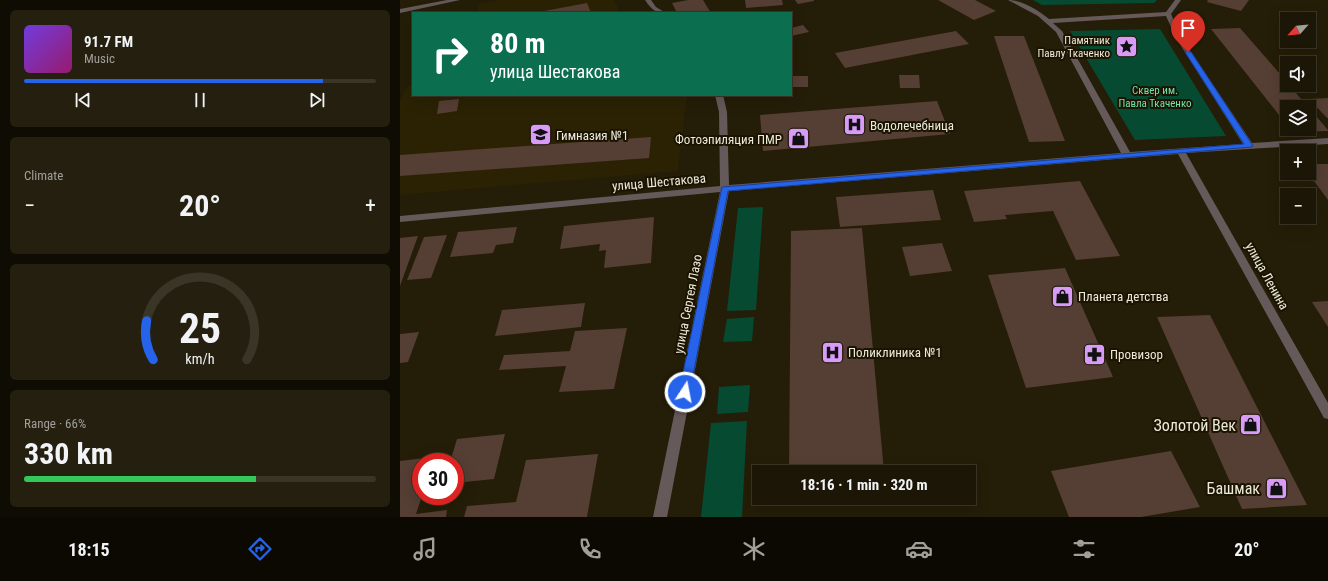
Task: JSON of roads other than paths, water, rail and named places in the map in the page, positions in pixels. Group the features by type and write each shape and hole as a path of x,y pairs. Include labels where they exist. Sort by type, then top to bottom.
{"street":[{"path":"400,11 457,0"},
{"path":"648,0 654,8 661,12"},
{"path":"1012,0 1049,21 1059,31 1128,155"},
{"path":"1168,14 1178,0"},
{"path":"1049,21 1168,14"},
{"path":"1168,14 1180,38 1249,146"},
{"name":"улица Сергея Лазо","path":"660,517 725,189 723,112 719,96"},
{"name":"улица Шестакова","path":"400,219 725,189 1128,155 1328,141"},
{"name":"улица Ленина","path":"1181,151 1328,414"}],"place":[{"name":"Памятник Павлу Ткаченко","path":"1126,46"},
{"name":"Водолечебница","path":"854,125"},
{"name":"Гимназия №1","path":"541,135"},
{"name":"Фотоэпиляция ПМР","path":"798,139"},
{"name":"Планета детства","path":"1063,296"},
{"name":"Поликлиника №1","path":"832,352"},
{"name":"Провизор","path":"1095,354"},
{"name":"Золотой Век","path":"1251,425"},
{"name":"Башмак","path":"1276,488"}],"park label":[{"name":"Сквер им. Павла Ткаченко","path":"1155,96"}]}
